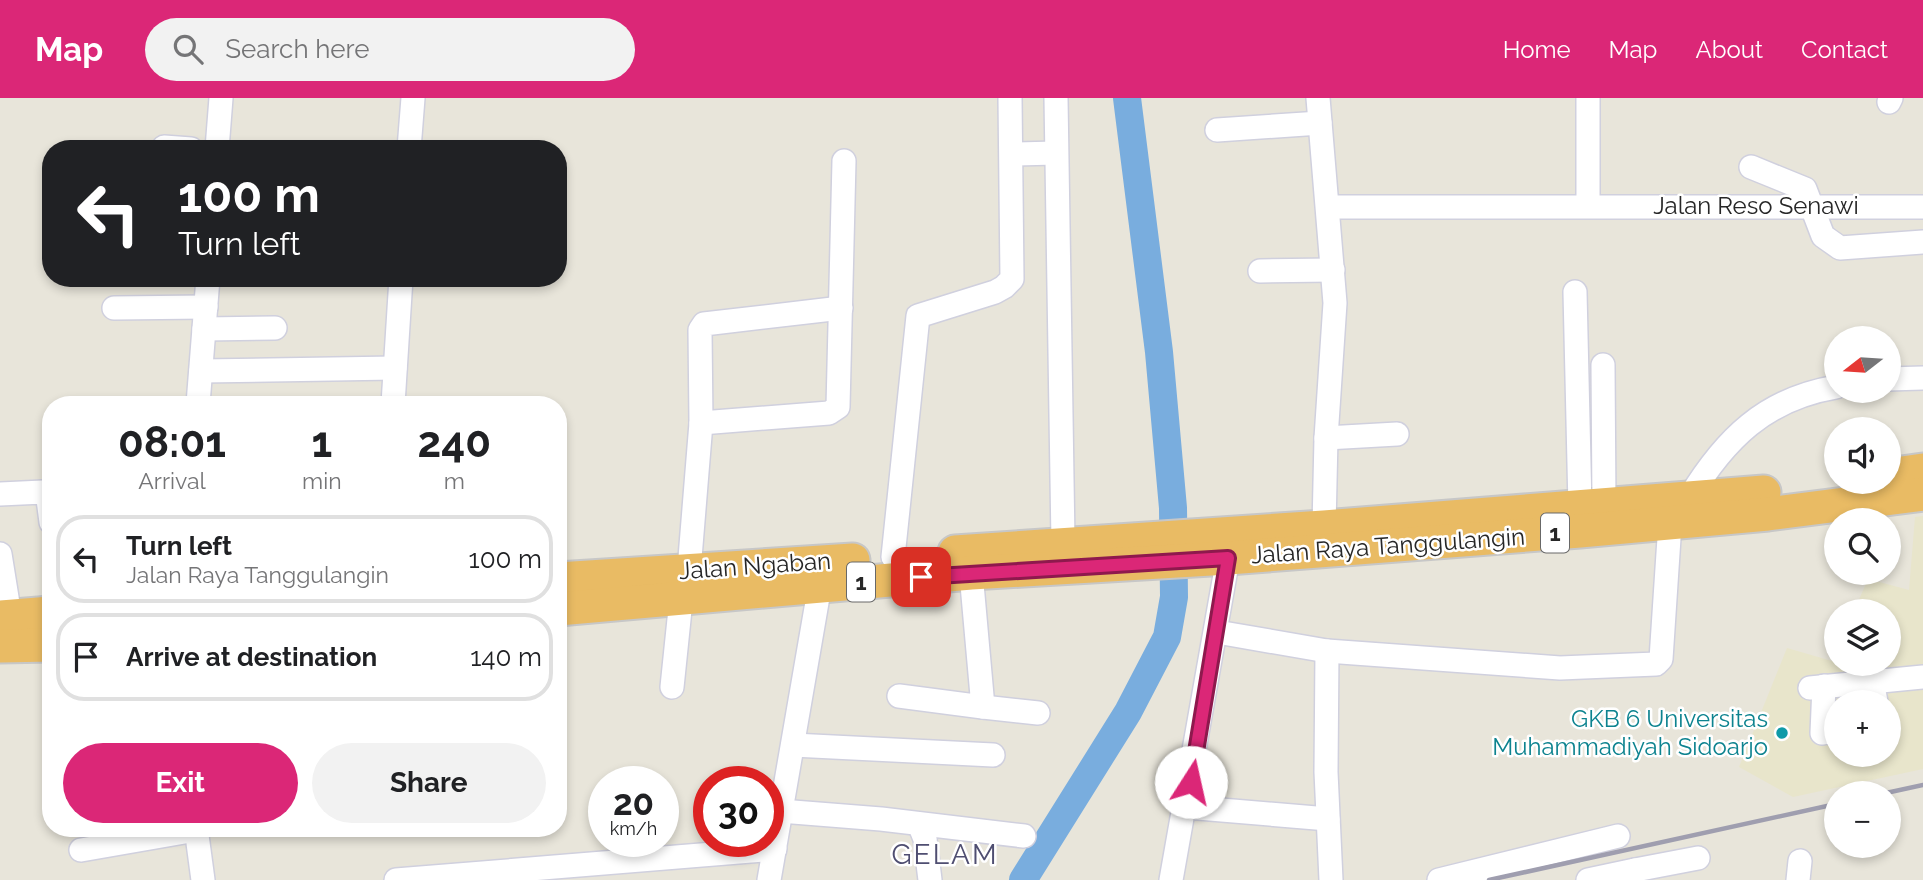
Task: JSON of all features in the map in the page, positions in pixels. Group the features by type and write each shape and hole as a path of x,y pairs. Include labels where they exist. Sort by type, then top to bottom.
{"highway":[{"path":"1901,473 1923,470"},
{"name":"Jalan Raya Tanggulangin","path":"1766,503 1824,486"},
{"name":"Jalan Raya Tanggulangin","path":"1177,548 1228,558 1680,510 1923,495"},
{"name":"Jalan Raya Tanggulangin","path":"567,606 685,585 820,585 971,573 1324,527 1592,506 1680,510"},
{"name":"Jalan Ngaban","path":"567,579 685,585 893,557 1063,542 1177,548"},
{"path":"3,626 42,615"},
{"path":"3,626 42,641"}],"street":[{"path":"218,140 221,98"},
{"path":"410,140 413,98"},
{"path":"893,557 918,316 995,292 1012,279 1010,98"},
{"path":"1056,98 1063,542"},
{"path":"1318,98 1335,303 1326,438 1324,527"},
{"path":"1588,98 1588,205"},
{"path":"1217,130 1321,123"},
{"path":"1012,154 1056,153"},
{"path":"701,423 834,412 838,407 844,162"},
{"path":"1751,167 1805,189 1823,236 1840,247 1923,242"},
{"name":"Jalan Reso Senawi","path":"1329,207 1923,207"},
{"path":"1260,271 1333,270"},
{"path":"199,396 207,287"},
{"path":"393,396 400,287"},
{"path":"1575,292 1592,506"},
{"path":"114,308 275,328"},
{"path":"672,687 701,423 700,330 704,324 841,308"},
{"path":"1592,506 1603,365"},
{"path":"201,371 395,368"},
{"path":"1901,379 1923,378"},
{"path":"1217,632 1327,651 1560,668 1656,664 1661,659 1680,510 1710,463 1738,433 1774,407 1824,389"},
{"path":"1326,438 1397,435"},
{"path":"0,494 42,492"},
{"path":"0,554 3,626"},
{"path":"1171,880 1228,558"},
{"path":"971,573 983,707"},
{"path":"784,778 793,745 820,585"},
{"path":"1327,651 1331,880"},
{"path":"1875,690 1885,683 1923,677"},
{"path":"1824,733 1817,687 1860,690"},
{"path":"899,696 1038,713"},
{"path":"793,745 993,755"},
{"path":"1186,807 1328,819"},
{"path":"784,812 1024,836"},
{"path":"919,824 925,839 930,880"},
{"path":"1439,880 1618,836"},
{"path":"81,850 152,837"},
{"path":"197,837 203,880"},
{"path":"396,880 693,856"},
{"path":"769,880 773,857"},
{"path":"1588,880 1633,875 1698,858"}],"shaded area":[{"path":"1923,516 1923,769 1867,781 1824,781 1824,790 1793,797 1739,767 1787,648 1824,659 1824,676 1901,676 1901,599 1859,599 1865,585 1890,585 1909,590 1915,517"}],"waterway":[{"path":"1023,880 1128,712 1167,637 1174,597 1173,508 1159,352 1127,98"}],"railway":[{"path":"1901,790 1923,785"},
{"path":"1489,880 1824,807"}],"place":[{"name":"GKB 6 Universitas Muhammadiyah Sidoarjo","path":"1782,733"}],"district":[{"name":"GELAM","path":"945,854"}],"route":[{"path":"921,577 1228,558 1191,782"}]}
